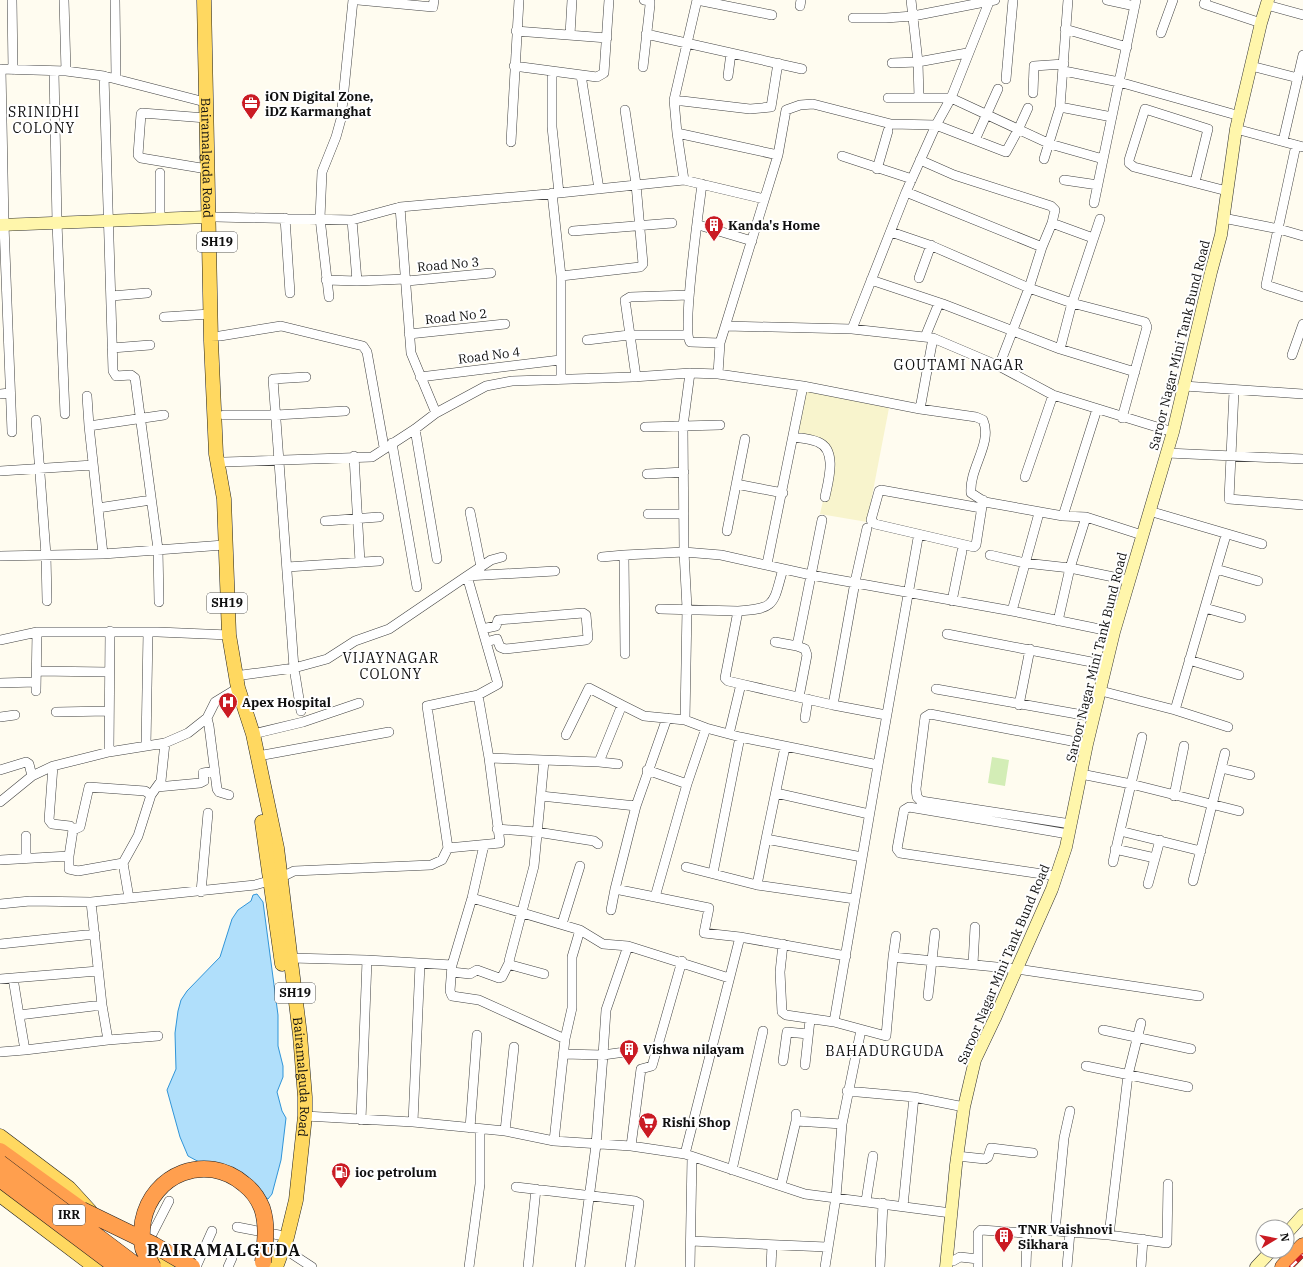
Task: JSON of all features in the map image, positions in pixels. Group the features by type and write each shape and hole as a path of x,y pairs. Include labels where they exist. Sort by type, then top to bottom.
{"highway":[{"path":"0,1151 82,1210 166,1252 192,1267"},
{"name":"IRR","path":"0,1163 138,1267"},
{"path":"153,1267 143,1247 142,1226 146,1208 155,1191 169,1179 186,1171 204,1168 222,1171 239,1179 253,1191 262,1207 266,1225 267,1266"},
{"name":"IRR","path":"0,1180 117,1267"},
{"path":"1283,1267 1303,1246"}],"main road":[{"name":"Bairamalguda Road","path":"204,0 207,170 212,217 224,415 224,462 222,484 229,635 236,682 254,734 277,848 275,880"},
{"name":"Bairamalguda Road","path":"212,0 212,217 210,314 216,454 222,484"},
{"name":"Saroor Nagar Mini Tank Bund Road","path":"951,1264 951,1213 957,1156 964,1106 975,1060 1017,969 1056,876 1070,829 1087,744 1114,632 1128,580 1173,432 1211,272 1218,249 1236,129 1267,2"},
{"path":"2,225 212,217"},
{"name":"Bairamalguda Road","path":"248,720 246,736 275,880 294,1036 298,1075 296,1167"},
{"name":"Bairamalguda Road","path":"267,1266 281,1241 305,1116 300,1035 291,958 280,923"},
{"path":"0,1136 69,1188 92,1213 167,1267"},
{"path":"0,1195 95,1267"},
{"path":"66,1246 92,1213"},
{"path":"1295,1224 1303,1215"},
{"path":"1256,1267 1264,1259"}],"street":[{"path":"12,0 13,70"},
{"path":"64,0 66,71"},
{"path":"114,0 116,78"},
{"path":"329,297 320,218 322,172 336,137 341,119 353,0"},
{"path":"358,0 433,7 434,0"},
{"path":"512,142 514,66 519,0"},
{"path":"570,35 572,0"},
{"path":"514,66 597,77 604,74 609,0"},
{"path":"643,67 650,1 644,0"},
{"path":"684,180 676,133 674,100 697,0 772,15"},
{"path":"911,0 918,62 920,98"},
{"path":"951,0 958,7"},
{"path":"1006,79 1013,0"},
{"path":"1044,159 1050,144 1060,107 1068,0"},
{"path":"1094,203 1135,3 1107,0"},
{"path":"1161,33 1173,0"},
{"path":"1206,0 1204,4 1261,23"},
{"path":"853,18 913,16 992,1"},
{"path":"852,329 906,192 936,125 951,98 967,53 992,1"},
{"path":"1267,2 1303,15"},
{"path":"1065,29 1127,47"},
{"path":"516,31 607,38"},
{"path":"646,34 802,69"},
{"path":"728,76 731,53"},
{"path":"892,63 918,62 967,53"},
{"path":"1282,140 1303,55"},
{"path":"771,106 778,63"},
{"path":"1033,93 1034,66 1064,68 1240,116"},
{"path":"1251,66 1298,78"},
{"path":"12,432 10,393 4,350 1,69 66,71 104,76 206,102"},
{"path":"54,71 57,223 65,414"},
{"path":"552,72 552,127 561,276 561,379"},
{"path":"581,75 599,189"},
{"path":"104,76 114,373 120,376 134,376 158,549 159,602"},
{"path":"976,140 998,89"},
{"path":"888,98 951,98 1050,144 1103,160"},
{"path":"674,100 750,109 771,106 786,110 800,105 813,104 891,124 936,125 1006,152 1028,108"},
{"path":"1060,107 1112,117"},
{"path":"1195,182 1208,129 1145,109 1129,163 1134,166 1227,191"},
{"path":"561,276 641,266 643,262 638,226 636,184 625,110"},
{"path":"718,374 720,343 778,155 786,110"},
{"path":"206,118 142,113 138,155 141,158 207,170"},
{"path":"1236,129 1300,146 1266,285 1303,297"},
{"path":"877,169 888,131"},
{"path":"676,133 778,155"},
{"path":"842,156 877,169 912,179"},
{"path":"920,160 954,175 1051,206 1055,210 1052,223 1042,247 1029,288 999,366"},
{"path":"160,173 160,218"},
{"path":"212,217 320,218 352,220 400,207 684,180 764,199"},
{"path":"1064,180 1098,186"},
{"path":"702,184 689,295 687,335 690,342 720,343"},
{"path":"906,192 1042,247"},
{"path":"400,207 411,353 436,413"},
{"path":"285,218 290,293"},
{"path":"1223,218 1279,229 1303,236"},
{"path":"1060,349 1072,303 1100,219"},
{"path":"352,220 357,281"},
{"path":"572,232 672,223"},
{"path":"1052,223 1093,238"},
{"path":"702,226 752,241"},
{"path":"891,232 930,246 1029,288 1072,303 1141,321 1147,324 1122,418"},
{"path":"919,278 930,246"},
{"name":"Road No 3","path":"326,280 406,280 491,273"},
{"path":"871,280 940,303 1060,349 1135,372"},
{"path":"111,296 147,293"},
{"path":"636,377 624,304 627,298 689,295"},
{"path":"920,409 929,337 940,303"},
{"path":"164,317 210,314"},
{"name":"Road No 2","path":"409,334 505,324"},
{"path":"1292,355 1303,324"},
{"path":"220,336 281,326 363,346 366,352 388,445 417,587"},
{"path":"726,326 852,329 929,337 999,366 1053,395 1122,418 1173,432"},
{"path":"587,340 629,335 687,335"},
{"path":"112,348 150,345"},
{"name":"Road No 4","path":"420,377 560,360"},
{"path":"685,720 687,608 684,552 683,426 690,373"},
{"path":"224,462 354,456 372,457 388,445 415,429 436,413 486,386 512,381 636,377 690,373 718,374 803,386 920,409 976,417 983,420 986,428 986,436 972,474 971,484 976,502 976,545 974,547 875,524 871,520 879,491 881,490 976,502 985,502 1039,513 1086,517 1142,535"},
{"path":"300,711 294,668 278,460 274,379 306,377"},
{"path":"767,564 783,493 803,386"},
{"path":"1184,386 1303,394"},
{"path":"1234,390 1229,499 1303,505"},
{"path":"0,394 10,393"},
{"path":"1025,477 1053,395"},
{"path":"87,396 103,554"},
{"path":"1063,516 1097,410"},
{"path":"224,415 276,415 346,411"},
{"path":"89,426 164,416"},
{"path":"36,420 46,555 47,601"},
{"path":"645,427 720,425"},
{"path":"415,429 437,559"},
{"path":"793,436 819,442 825,447 830,466 825,498"},
{"path":"727,531 745,438"},
{"path":"1167,453 1303,458"},
{"path":"354,456 360,562"},
{"path":"0,471 93,465"},
{"path":"647,474 684,472"},
{"path":"736,484 783,493"},
{"path":"98,508 152,500"},
{"path":"1149,511 1226,535 1262,544"},
{"path":"470,512 481,567"},
{"path":"1012,611 1039,513"},
{"path":"648,514 684,514"},
{"path":"325,521 379,517"},
{"path":"1058,621 1070,568 1086,517"},
{"path":"797,646 822,520"},
{"path":"833,705 855,582 867,528"},
{"path":"1175,710 1226,535"},
{"path":"834,1022 907,593 918,538"},
{"path":"0,556 103,554 224,544"},
{"path":"952,601 962,551"},
{"path":"602,556 684,552 721,555 811,575 1012,611 1114,632"},
{"path":"624,555 625,654"},
{"path":"990,555 1025,562 1070,568 1128,580"},
{"path":"0,802 32,776 53,766 109,752 165,743 188,732 207,718 215,702 236,682 327,659 355,642 389,629 491,560 502,556"},
{"path":"287,567 379,561"},
{"path":"660,608 738,611 759,610 767,607 773,602 783,568"},
{"path":"1216,569 1258,581"},
{"path":"467,576 555,571"},
{"path":"0,904 30,901 91,902 201,892 254,885 275,880 294,871 431,865 442,860 448,848 427,706 478,695 498,684 467,576"},
{"path":"1205,608 1241,618"},
{"path":"738,611 725,678 728,682 886,715"},
{"path":"482,629 496,626 498,620 583,613 586,615 588,638 586,640 505,649 500,647 497,639 486,642"},
{"path":"0,640 37,632 110,631 229,635"},
{"path":"109,752 108,711 110,631"},
{"path":"0,683 36,686 37,632"},
{"path":"146,746 148,632"},
{"path":"947,634 1107,665"},
{"path":"776,642 797,646 804,649 807,655 804,698 805,718"},
{"path":"1019,705 1030,649"},
{"path":"1189,660 1239,675"},
{"path":"37,671 109,672"},
{"path":"729,734 741,684"},
{"path":"566,735 589,688 644,716 685,720 706,728 729,734 785,747 878,765"},
{"path":"936,689 1019,705 1094,717"},
{"path":"1101,691 1175,710 1228,727"},
{"path":"448,848 500,843 489,758 478,695"},
{"path":"254,734 303,722 359,703"},
{"path":"599,762 622,705"},
{"path":"56,712 108,711"},
{"path":"1070,829 920,801 917,797 916,790 925,716 930,714 1087,744"},
{"path":"0,717 15,715"},
{"path":"207,718 219,792 229,795"},
{"path":"611,910 636,806 647,770 667,718"},
{"path":"654,897 687,784 706,728"},
{"path":"258,756 389,732"},
{"path":"713,873 740,736"},
{"path":"1113,862 1142,737"},
{"path":"129,898 123,863 138,836 151,795 161,781 165,743"},
{"path":"1174,796 1184,746"},
{"path":"757,885 785,747"},
{"path":"1193,881 1211,804 1225,753"},
{"path":"489,758 618,764"},
{"path":"291,958 367,960 420,964 452,968 470,974 477,970 499,978 502,977 509,963 534,866 544,761"},
{"path":"0,770 28,762 32,776"},
{"path":"53,766 49,820 52,824 70,826 73,830"},
{"path":"0,774 10,768"},
{"path":"1221,768 1250,775"},
{"path":"647,770 687,784"},
{"path":"157,787 200,783 204,781 204,773 215,771"},
{"path":"1081,774 1131,784 1174,796 1239,811"},
{"path":"73,830 80,827 89,787 145,791 151,795"},
{"path":"776,793 869,814"},
{"path":"541,796 636,806"},
{"path":"1056,876 900,853 897,849 904,810 909,807 1070,829"},
{"path":"201,892 208,812"},
{"path":"498,829 537,832 594,841 598,844"},
{"path":"73,830 68,865 72,871 123,863"},
{"path":"1120,831 1201,851"},
{"path":"26,836 26,858"},
{"path":"766,839 862,857"},
{"path":"1148,884 1160,840"},
{"path":"484,845 472,898 452,968 450,991 452,996 479,1000 565,1039"},
{"path":"1115,849 1155,858"},
{"path":"0,860 69,856"},
{"path":"562,924 580,866"},
{"path":"686,867 757,885 855,899"},
{"path":"615,889 710,908 704,934 740,937 846,956"},
{"path":"472,898 580,930 603,944 628,946 729,978"},
{"path":"91,902 102,1006 108,1040"},
{"path":"973,964 975,927"},
{"path":"554,1141 565,1039 572,1008 572,957 580,930"},
{"path":"0,944 95,934"},
{"path":"928,996 935,934"},
{"path":"784,944 780,972 782,1012 786,1015 810,1020 834,1022 886,1036 896,936"},
{"path":"690,1267 688,1156 729,978 740,937"},
{"path":"580,1267 596,1145 606,1010 628,946"},
{"path":"893,957 1017,969 1199,996"},
{"path":"361,1120 367,960"},
{"path":"631,1146 641,1068 652,1066 682,962"},
{"path":"509,963 511,966 544,974"},
{"path":"413,1122 420,964"},
{"path":"0,979 98,971"},
{"path":"13,978 25,1050"},
{"path":"19,1015 102,1006"},
{"path":"805,1065 810,1020"},
{"path":"1109,1235 1128,1074 1141,1023"},
{"path":"825,1267 836,1197 842,1124 847,1090 861,1030"},
{"path":"1103,1030 1191,1049"},
{"path":"732,1170 763,1031"},
{"path":"783,1060 787,1032 808,1034"},
{"path":"470,1128 477,1035"},
{"path":"0,1052 158,1036"},
{"path":"505,1131 514,1047"},
{"path":"563,1054 603,1055 632,1051"},
{"path":"1086,1066 1188,1087"},
{"path":"847,1090 914,1097 964,1106"},
{"path":"903,1206 914,1097"},
{"path":"1055,1230 1064,1138 1070,1111"},
{"path":"305,1116 413,1122 505,1131 554,1141 596,1145 631,1146 688,1156 805,1194 951,1213"},
{"path":"781,1185 796,1117 842,1124"},
{"path":"469,1267 480,1184 480,1129"},
{"path":"957,1156 985,1159 988,1157 991,1148 1033,1153"},
{"path":"866,1201 873,1156"},
{"path":"1030,1229 1109,1235 1167,1243 1168,1184"},
{"path":"516,1187 635,1200 639,1203 630,1267"},
{"path":"528,1267 536,1188"},
{"path":"143,1251 169,1201"},
{"path":"880,1267 883,1203"},
{"path":"237,1227 281,1241 312,1267"},
{"path":"951,1264 960,1257 978,1263 978,1233 981,1230 1025,1233 1027,1237 1026,1267"},
{"path":"196,1267 212,1231"},
{"path":"1067,1267 1070,1232"},
{"path":"1142,1239 1142,1267"},
{"path":"690,1241 827,1247"},
{"path":"771,1267 772,1245"}],"shaded area":[{"path":"806,391 889,408 867,522 820,514 830,470 825,443 798,434"}],"green space":[{"path":"992,757 1009,760 1005,786 988,783"}],"water":[{"path":"257,894 263,902 278,1015 278,1046 283,1066 283,1077 277,1092 282,1111 286,1118 281,1160 272,1194 268,1199 188,1156 180,1137 167,1090 176,1069 175,1033 181,1000 187,991 220,957 232,919 238,910 251,901 253,895"}],"railway":[{"path":"1291,1267 1303,1255"}],"place":[{"name":"iON Digital Zone, iDZ Karmanghat","path":"251,120"},
{"name":"Kanda's Home","path":"714,242"},
{"name":"Apex Hospital","path":"228,719"},
{"name":"Vishwa nilayam","path":"629,1066"},
{"name":"Rishi Shop","path":"648,1139"},
{"name":"ioc petrolum","path":"341,1189"},
{"name":"TNR Vaishnovi Sikhara","path":"1004,1253"}],"district":[{"name":"SRINIDHI COLONY","path":"44,120"},
{"name":"GOUTAMI NAGAR","path":"959,365"},
{"name":"VIJAYNAGAR COLONY","path":"391,666"},
{"name":"BAHADURGUDA","path":"885,1051"},
{"name":"BAIRAMALGUDA","path":"224,1250"}]}
